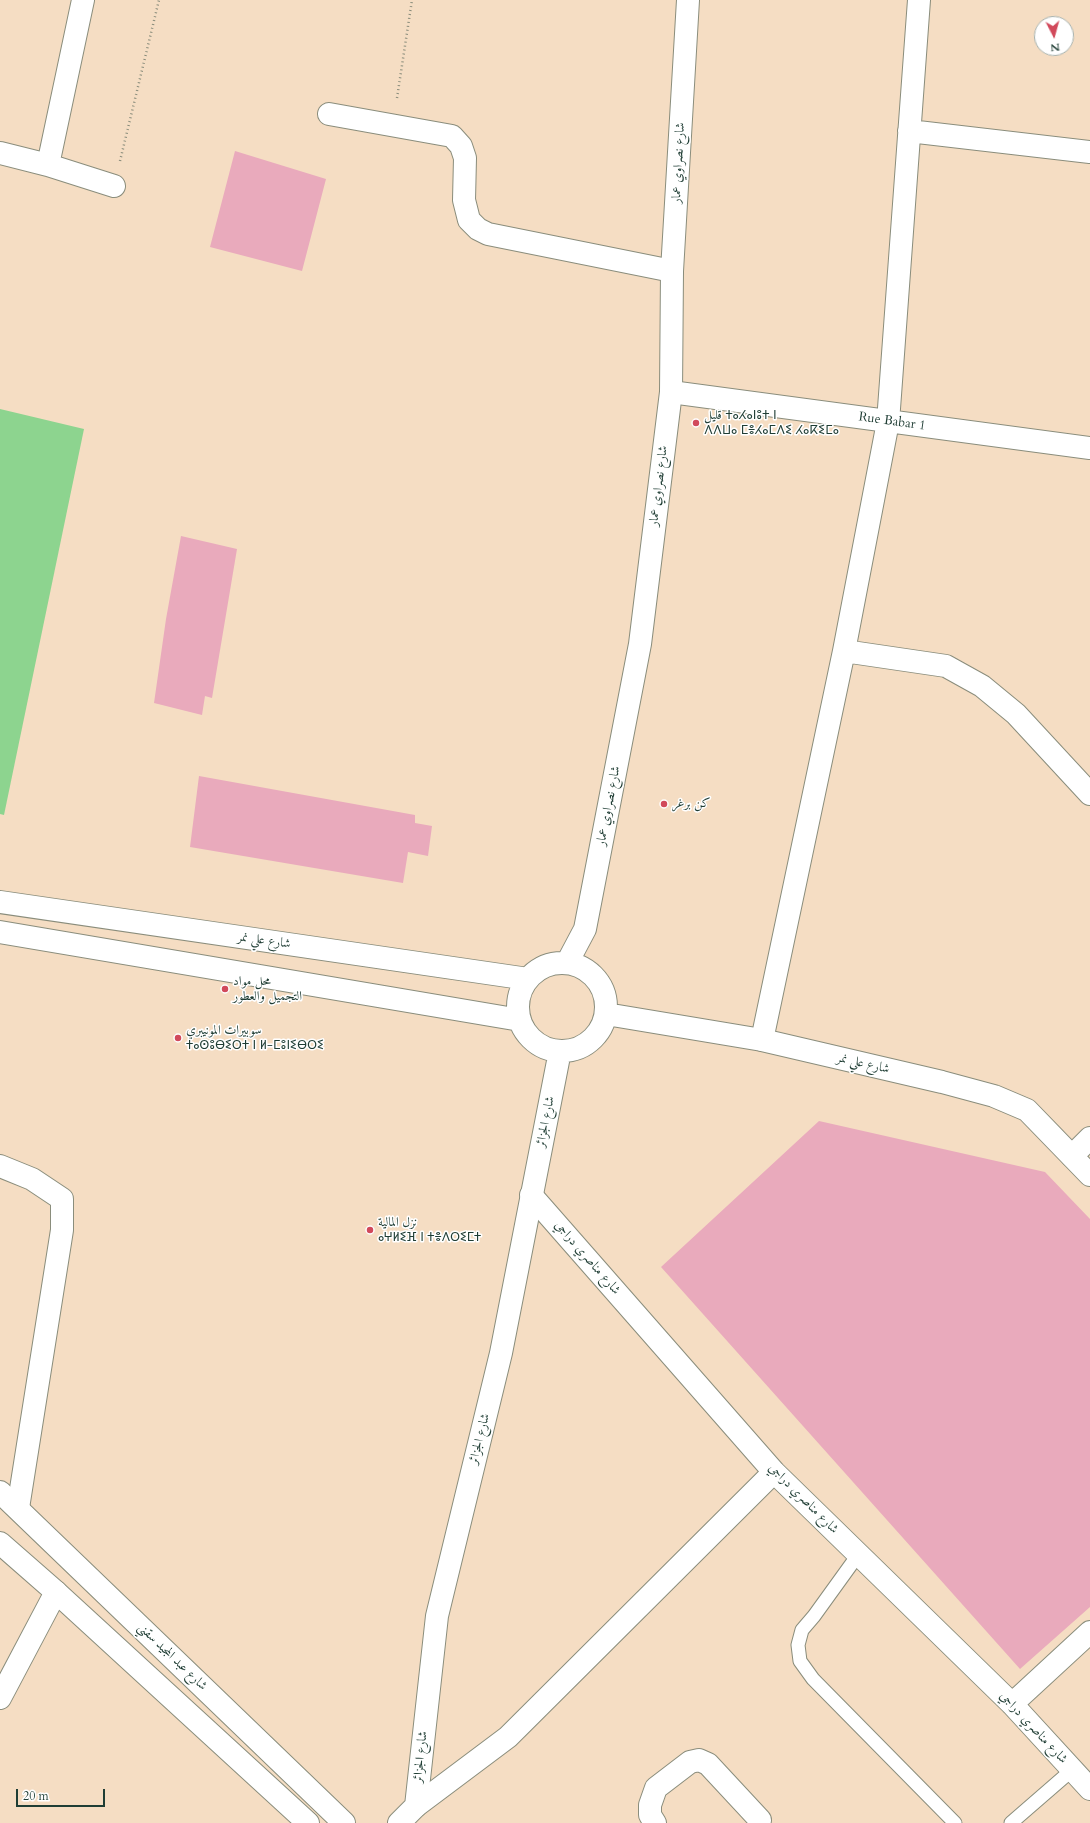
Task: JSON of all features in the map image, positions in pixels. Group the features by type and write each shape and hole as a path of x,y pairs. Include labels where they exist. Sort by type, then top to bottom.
{"street":[{"path":"48,165 83,0"},
{"name":"شارع نصراوي عمار","path":"567,963 585,930 640,644 671,392 672,271 688,0"},
{"path":"762,1040 844,651 888,422 919,0"},
{"path":"329,114 452,136 461,146 464,158 464,200 469,220 478,229 488,234 672,271"},
{"path":"909,131 1090,152"},
{"path":"0,153 48,165 114,186"},
{"name":"Rue Babar 1","path":"671,392 1090,448"},
{"path":"844,651 946,666 982,686 1016,714 1090,794"},
{"name":"شارع علي نمر","path":"0,902 528,979"},
{"path":"0,932 520,1020"},
{"path":"567,963 585,969 595,977 602,988 606,1000 606,1014 602,1026 595,1036 585,1044 573,1049 560,1051 547,1048 535,1041 526,1031 520,1020 518,1005 521,992 528,979 537,970 548,965 567,963"},
{"name":"شارع علي نمر","path":"606,1014 762,1040 942,1082 994,1096 1027,1110 1090,1175"},
{"name":"شارع الجزائر","path":"416,1806 438,1616 501,1353 560,1051"},
{"path":"1072,1156 1090,1138"},
{"path":"0,1166 32,1179 62,1199 62,1230 18,1508"},
{"name":"شارع مناصري دراجي","path":"532,1195 774,1472 1012,1704 1090,1788"},
{"path":"399,1823 416,1806 508,1737 774,1472"},
{"name":"شارع عبد المجيد سقني","path":"0,1492 344,1823"},
{"path":"0,1543 56,1592 308,1823"},
{"path":"0,1698 56,1592"},
{"path":"1012,1704 1090,1632"},
{"path":"654,1823 650,1815 650,1806 656,1788 690,1762 699,1760 708,1764 760,1822"}],"lane":[{"path":"858,1555 814,1616 802,1630 798,1645 800,1661 813,1679 955,1823"},
{"path":"1011,1823 1072,1770"}],"path":[{"path":"114,186 159,0"},
{"path":"393,125 412,0"}],"green space":[{"path":"0,409 84,429 4,815 0,814"}],"building":[{"path":"235,151 326,179 302,271 210,247"},
{"path":"181,536 237,549 212,698 205,696 202,715 154,703 166,619"},
{"path":"199,776 415,815 415,823 432,826 428,856 408,852 403,883 190,847"},
{"path":"819,1121 1045,1172 1090,1219 1090,1607 1020,1669 661,1267"}],"place":[{"name":"قليل ⵜⴰⵃⴰⵏⵓⵜ ⵏ ⴷⴷⵡⴰ ⵎⴻⵃⴰⵎⴷⵉ ⵃⴰⴽⵉⵎⴰ","path":"696,423"},
{"name":"كن برغر","path":"664,804"},
{"name":"محل مواد التجميل والعطور","path":"225,989"},
{"name":"سوبيرات المونيبري ⵜⴰⵙⵓⴱⵉⵔⵜ ⵏ ⵍ-ⵎⵓⵏⵉⴱⵔⵉ","path":"178,1038"},
{"name":"نزل المالية ⴰⵖⵍⵉⴼ ⵏ ⵜⴻⴷⵔⵉⵎⵜ","path":"370,1230"}]}
